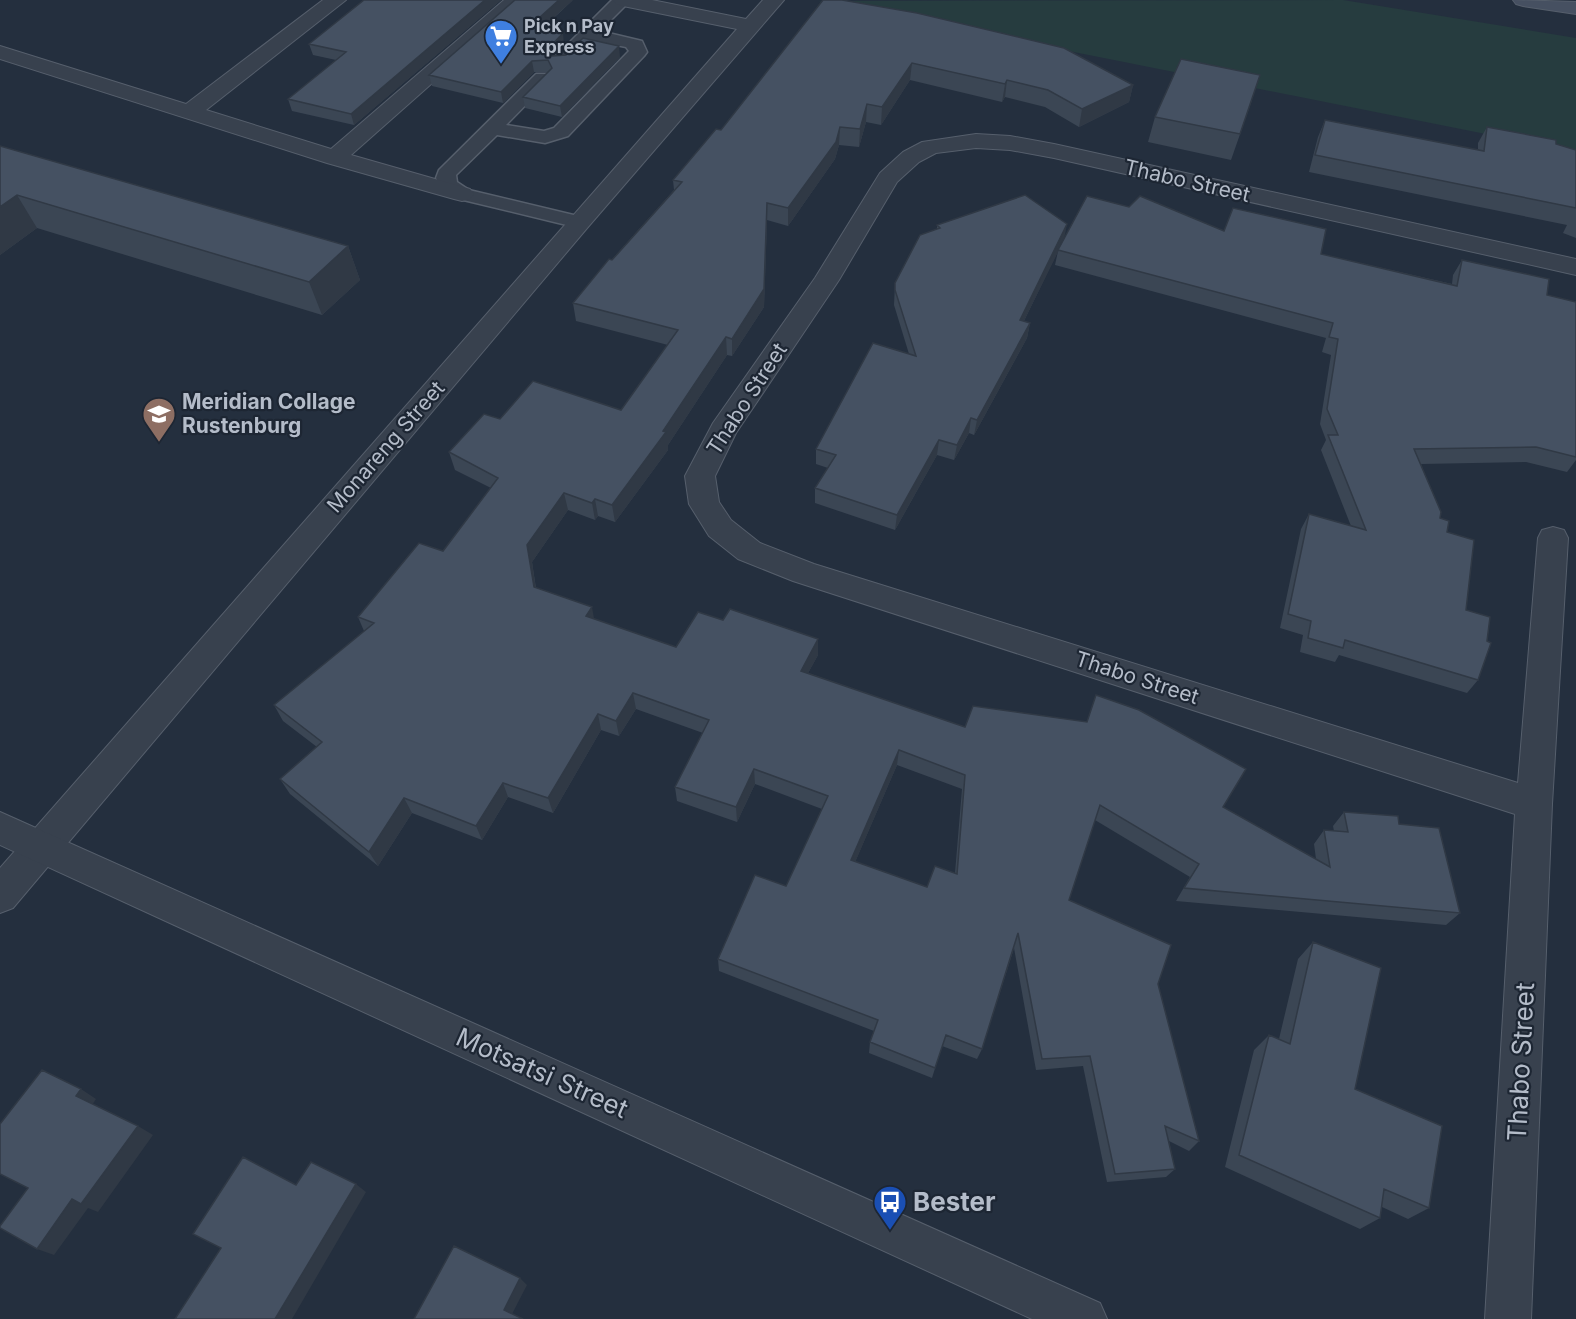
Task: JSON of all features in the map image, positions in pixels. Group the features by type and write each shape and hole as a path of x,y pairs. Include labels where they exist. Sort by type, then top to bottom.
{"main road":[{"path":"1523,0 1576,8"}],"street":[{"path":"189,112 336,0"},
{"path":"335,158 516,0"},
{"path":"622,0 750,26"},
{"name":"Monareng Street","path":"0,896 579,222 774,0"},
{"path":"0,52 335,158 462,194"},
{"name":"Thabo Street","path":"1534,804 804,573 748,551 720,528 714,520 704,504 700,476 723,430 826,280 888,178 911,157 930,147 976,141 1010,143 1054,151 1576,267"},
{"name":"Thabo Street","path":"1508,1319 1534,804 1553,538"},
{"name":"Motsatsi Street","path":"0,828 1083,1319"}],"lane":[{"path":"560,61 622,0"},
{"path":"490,128 545,137 561,132 638,52 636,45 632,43 588,34"},
{"path":"543,78 446,174 448,185 462,194 579,222"}],"green space":[{"path":"1343,0 1576,38 1576,152 818,1"}],"building":[{"path":"364,0 485,0 351,114 288,99 346,52 309,44"},
{"path":"515,0 559,0 530,26 563,33 547,50 552,56 566,55 583,38 619,46 560,106 523,97 552,68 548,60 532,61 501,92 429,75"},
{"path":"823,0 842,0 917,13 1064,48 1133,85 1082,109 1048,90 1007,80 1005,84 912,63 882,107 867,104 860,129 840,127 836,142 788,208 767,203 764,289 732,339 726,337 663,431 666,432 612,505 595,499 592,503 564,493 527,545 534,587 592,607 586,616 676,647 698,612 723,620 730,609 818,639 801,671 965,727 973,706 1087,722 1096,695 1139,710 1246,769 1223,807 1330,867 1324,830 1348,832 1344,812 1398,816 1399,824 1439,828 1460,913 1184,888 1199,864 1100,805 1069,900 1171,945 1158,984 1199,1141 1165,1126 1175,1169 1115,1174 1090,1056 1042,1059 1018,933 982,1049 946,1035 935,1068 870,1042 878,1020 718,959 755,875 786,886 828,796 754,769 736,807 675,787 709,720 633,693 616,721 598,714 548,798 503,783 476,826 404,798 369,852 280,779 322,742 274,705 374,623 358,617 419,543 443,551 498,478 449,452 484,414 500,419 533,381 621,410 678,330 573,303 609,259 612,260 682,182 673,180 716,129 721,130","holes":["899,750 965,775 957,874 935,866 927,887 851,860"]},
{"path":"1181,59 1260,75 1240,134 1155,117"},
{"path":"1325,120 1484,151 1487,127 1556,140 1556,144 1576,150 1576,208 1315,155"},
{"path":"0,146 348,246 309,282 17,195 0,207"},
{"path":"1025,195 1067,224 1020,320 1030,323 977,420 971,418 957,445 939,440 897,515 815,488 836,455 816,449 873,343 916,356 895,290 895,283 920,235 940,228 937,225"},
{"path":"1087,196 1129,207 1140,196 1224,231 1233,208 1326,229 1321,254 1457,286 1462,260 1549,279 1547,295 1576,302 1576,457 1536,447 1414,449 1441,512 1440,518 1449,521 1447,532 1474,540 1466,610 1490,617 1487,641 1491,643 1478,680 1345,640 1343,648 1308,638 1311,621 1288,614 1309,514 1366,530 1328,435 1338,435 1327,409 1338,339 1329,337 1333,323 1058,250"},
{"path":"1313,942 1381,968 1355,1089 1442,1126 1429,1208 1384,1189 1380,1218 1239,1155 1269,1035 1290,1044"},
{"path":"42,1070 81,1089 76,1096 138,1126 81,1204 72,1199 37,1249 0,1228 28,1188 0,1174 0,1124"},
{"path":"243,1157 296,1185 311,1162 356,1184 275,1319 175,1319 221,1248 193,1234"},
{"path":"454,1246 520,1278 504,1310 523,1319 414,1319"}],"place":[{"name":"Pick n Pay Express","path":"501,65"},
{"name":"Meridian Collage Rustenburg","path":"159,443"},
{"name":"Bester","path":"890,1231"}]}
